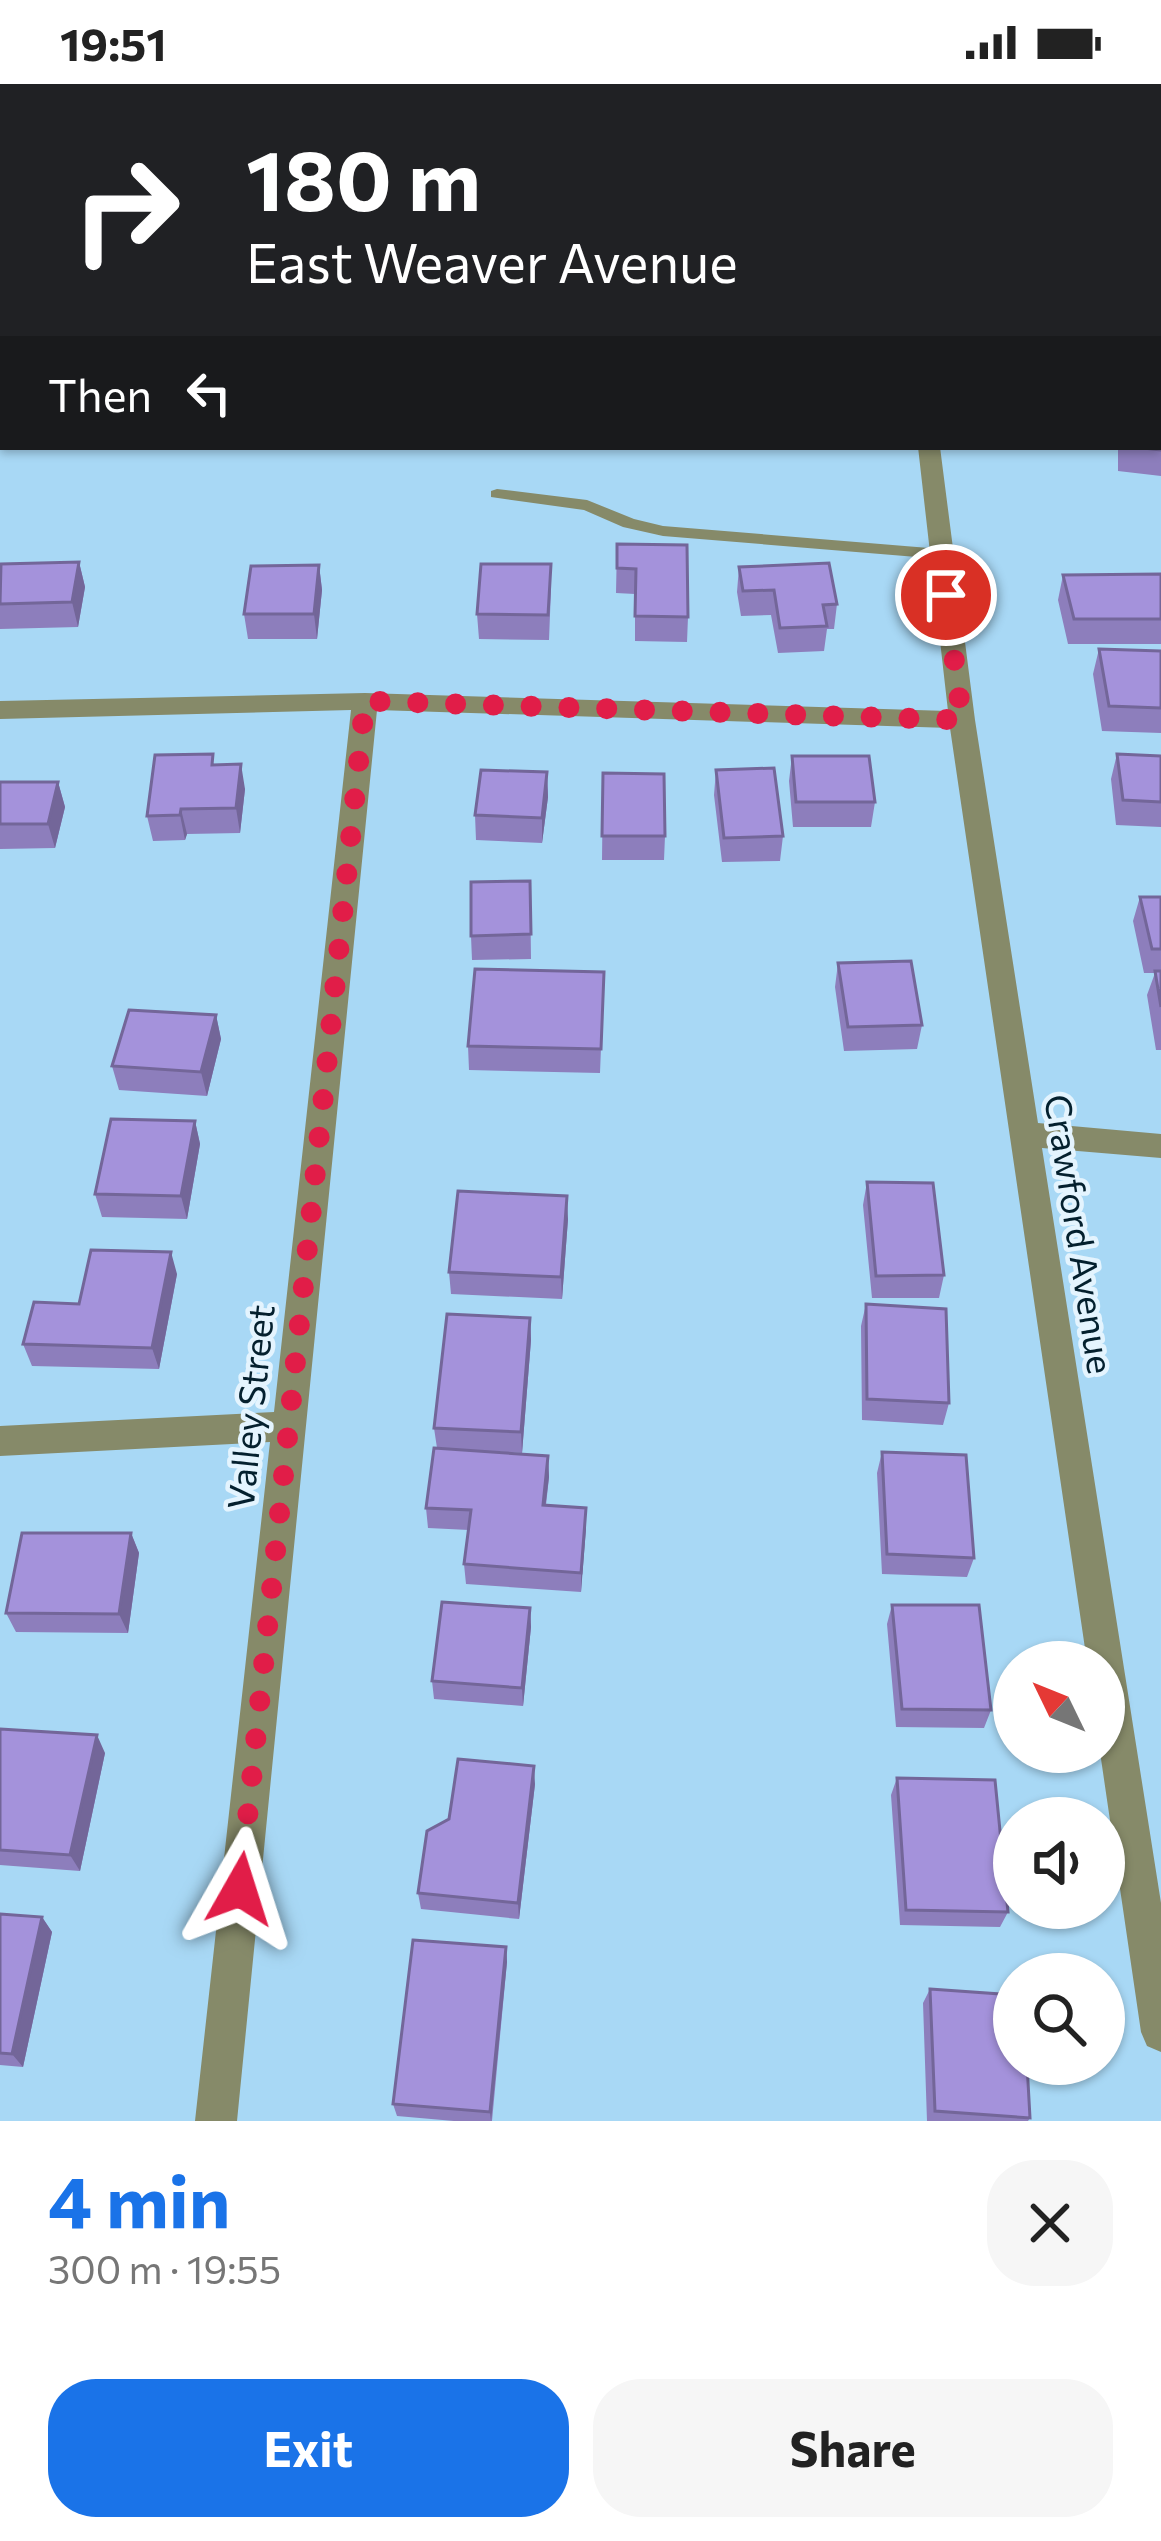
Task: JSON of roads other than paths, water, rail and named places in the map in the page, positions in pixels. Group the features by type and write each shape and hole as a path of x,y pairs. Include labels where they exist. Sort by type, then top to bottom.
{"street":[{"name":"Crawford Avenue","path":"929,450 962,720 1161,2032"},
{"path":"0,710 365,701 962,720"},
{"name":"Valley Street","path":"216,2121 365,701"},
{"path":"1024,1134 1161,1146"},
{"path":"0,1441 287,1426"}],"lane":[{"path":"497,494 587,505 651,530 940,554"}]}
